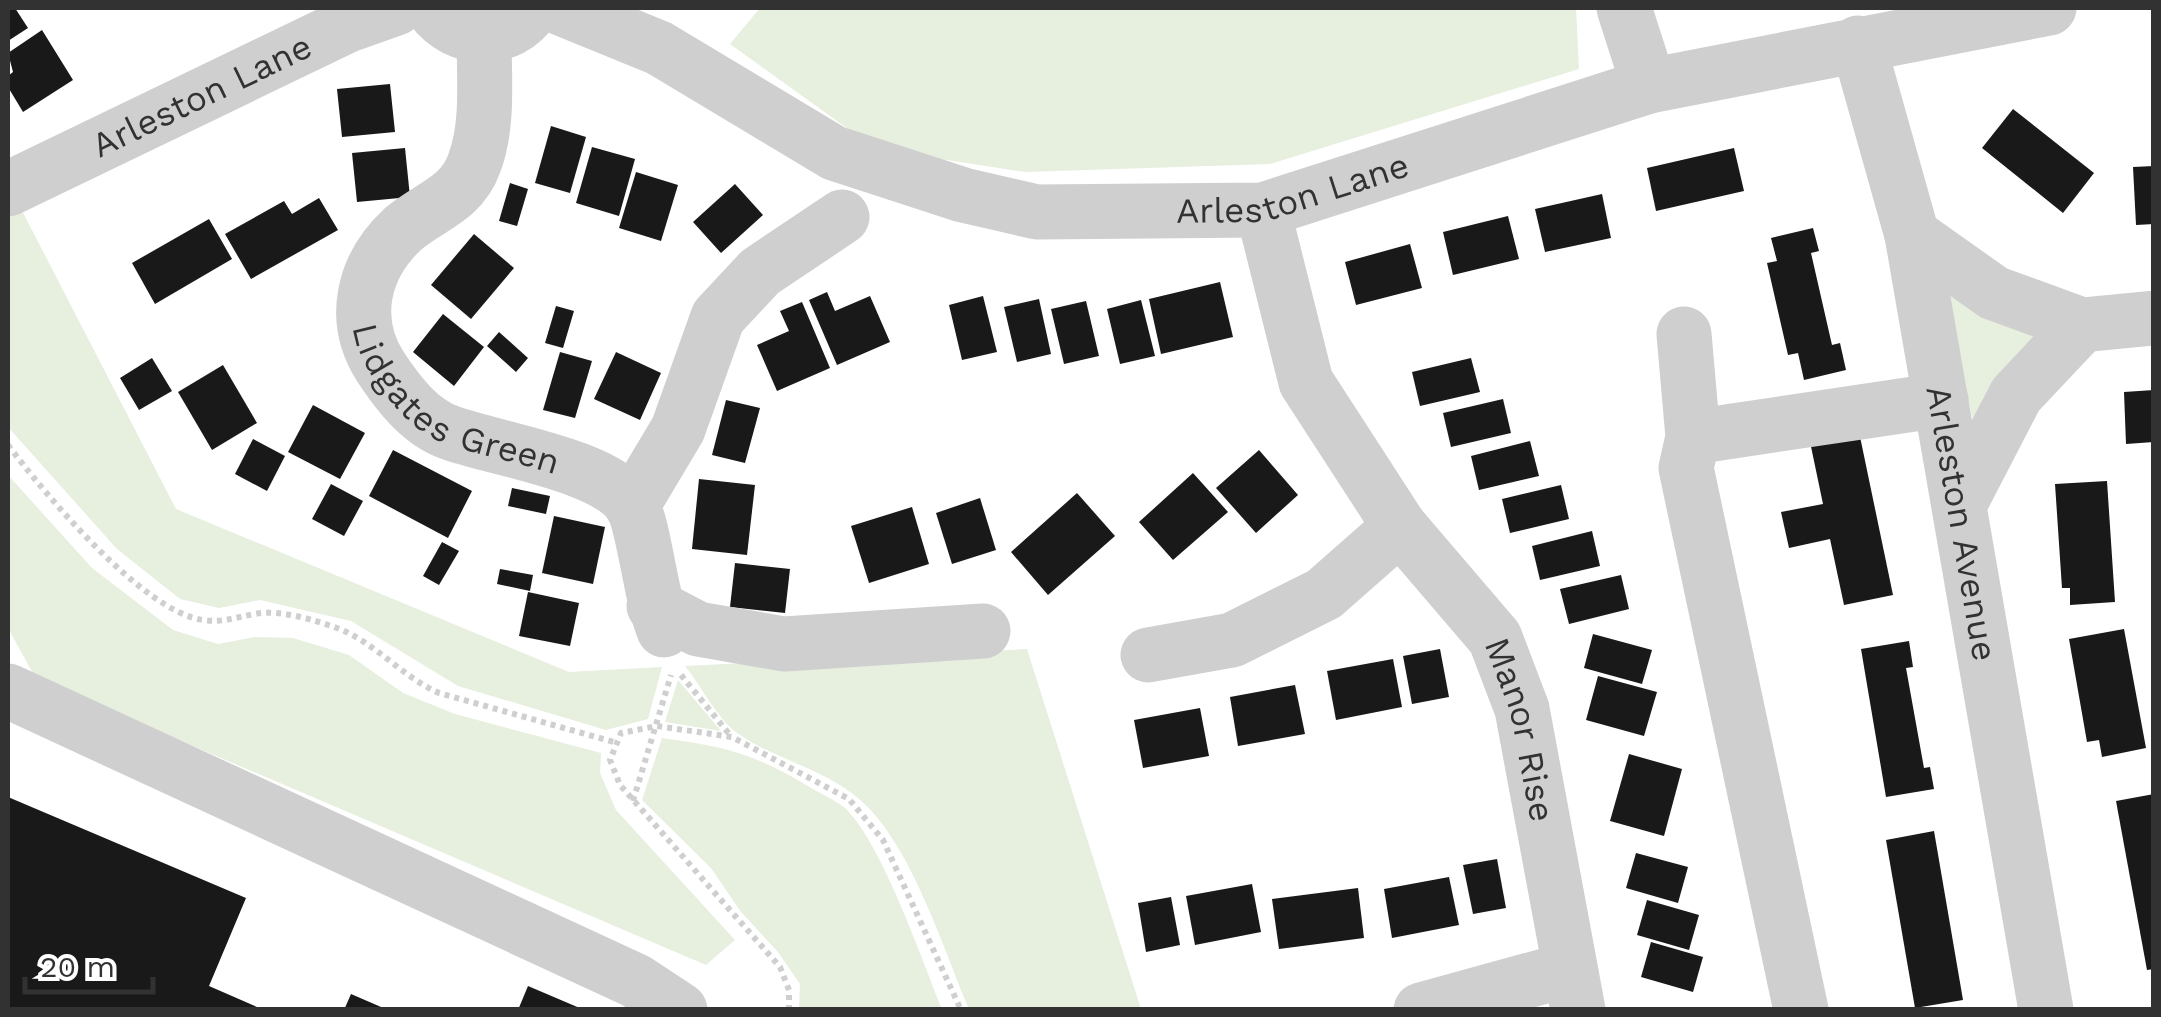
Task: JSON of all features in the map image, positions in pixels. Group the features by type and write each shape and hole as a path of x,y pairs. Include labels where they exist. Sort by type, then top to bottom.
{"street":[{"name":"Arleston Lane","path":"8,189 348,25 396,8"},
{"path":"432,8 448,25 484,36 516,26 533,8"},
{"name":"Arleston Lane","path":"562,8 659,48 834,153 963,195 1038,212 1263,210 1649,86 1858,42 2048,8"},
{"path":"1624,8 1649,86"},
{"name":"Lidgates Green","path":"484,36 481,129 474,165 458,192 403,229 382,257 367,287 360,316 368,346 392,385 415,410 444,431 602,478 632,506"},
{"name":"Arleston Avenue","path":"1858,42 1912,235 2046,1010"},
{"name":"Manor Rise","path":"1263,210 1306,382 1400,526 1495,638 1515,691 1574,989 1421,1010"},
{"path":"842,217 760,272 718,317 678,429 632,506 664,634 698,629 784,644 983,631"},
{"path":"1912,235 1994,293 2082,325 2154,318"},
{"path":"1960,503 2016,395 2082,325"},
{"path":"1684,334 1693,437 1686,468 1801,1010"},
{"path":"1693,437 1941,400"},
{"path":"1148,654 1232,640 1309,602 1324,594 1400,526"},
{"path":"8,691 636,981 680,1010"}],"path":[{"path":"8,445 72,524 127,574 179,612 198,620 228,622 257,613 289,616 340,629 426,687 614,742"},
{"path":"664,634 732,737"},
{"path":"633,801 656,726"},
{"path":"789,1010 790,990 780,966 620,784 610,760 614,742 622,733 656,726 732,737 821,781 868,819 908,888 961,1010"}],"green space":[{"path":"760,8 1576,8 1579,69 1270,164 1025,172 876,149 730,44"},
{"path":"18,203 176,509 569,672 662,667 648,719 606,730 458,686 351,621 260,600 219,608 180,599 117,549 8,427 8,208"},
{"path":"1944,288 2045,336 1973,422"},
{"path":"8,475 92,568 173,630 218,644 255,637 293,638 349,655 403,693 455,714 601,753 600,773 616,810 735,940 706,965 36,679 8,628"},
{"path":"1027,649 1141,1009 969,1009 922,894 891,836 873,813 839,785 737,733 685,666"},
{"path":"678,680 721,731 665,722"},
{"path":"662,738 723,749 757,760 846,809 887,875 942,1009 799,1009 800,984 778,952 741,912 711,868 642,800"}],"building":[{"path":"8,8 15,8 28,28 8,41"},
{"path":"42,30 73,80 23,112 8,87 8,76 13,72 8,53"},
{"path":"390,84 395,132 342,137 337,89"},
{"path":"2013,109 2094,173 2063,213 1982,148"},
{"path":"551,126 586,137 570,193 535,183"},
{"path":"592,147 635,159 619,216 576,203"},
{"path":"405,148 410,197 357,202 352,153"},
{"path":"1734,148 1744,191 1656,211 1647,168"},
{"path":"2154,166 2154,224 2136,225 2133,167"},
{"path":"636,172 678,185 661,241 619,228"},
{"path":"510,183 528,189 517,226 499,221"},
{"path":"735,184 763,215 721,253 693,222"},
{"path":"1602,194 1611,238 1545,252 1535,209"},
{"path":"319,198 338,230 251,279 225,234 284,201 292,214"},
{"path":"1508,216 1519,259 1453,275 1443,232"},
{"path":"209,219 232,259 155,304 132,263"},
{"path":"1813,228 1819,251 1811,253 1832,345 1840,343 1846,370 1804,380 1798,353 1788,355 1767,263 1777,261 1771,238"},
{"path":"474,234 514,268 471,319 431,285"},
{"path":"1410,244 1422,288 1356,305 1345,262"},
{"path":"1220,282 1233,337 1161,354 1149,299"},
{"path":"827,292 835,311 870,296 890,342 837,365 809,300"},
{"path":"983,296 997,352 962,360 949,305"},
{"path":"1039,299 1051,354 1017,362 1004,307"},
{"path":"1141,300 1155,356 1120,364 1107,309"},
{"path":"1086,301 1099,356 1064,364 1051,309"},
{"path":"802,302 830,368 777,391 757,345 789,331 780,311"},
{"path":"556,306 574,311 563,348 545,343"},
{"path":"443,314 484,347 454,386 413,352"},
{"path":"499,332 528,358 516,372 487,346"},
{"path":"560,352 592,361 575,418 543,410"},
{"path":"616,352 661,373 640,420 594,399"},
{"path":"152,358 172,391 139,410 120,378"},
{"path":"1471,358 1480,392 1420,406 1412,372"},
{"path":"223,365 257,423 212,450 178,392"},
{"path":"2154,390 2154,442 2126,444 2124,392"},
{"path":"1503,399 1511,433 1451,447 1443,413"},
{"path":"726,400 760,408 745,463 712,455"},
{"path":"313,405 365,433 340,479 288,452"},
{"path":"1858,427 1893,595 1844,605 1830,539 1789,548 1781,512 1823,504 1809,437"},
{"path":"253,439 285,456 267,491 235,474"},
{"path":"1530,441 1539,476 1479,490 1471,456"},
{"path":"393,450 472,491 448,538 369,496"},
{"path":"1259,450 1298,495 1256,533 1216,488"},
{"path":"1193,473 1228,512 1173,560 1139,522"},
{"path":"699,479 755,485 747,555 692,549"},
{"path":"2107,481 2115,602 2070,605 2070,588 2062,588 2055,484"},
{"path":"331,484 363,501 344,536 312,519"},
{"path":"1561,485 1569,519 1510,533 1502,499"},
{"path":"512,488 550,496 546,514 508,506"},
{"path":"1077,493 1115,536 1048,595 1011,552"},
{"path":"980,498 996,550 952,564 936,513"},
{"path":"912,507 929,564 869,583 851,526"},
{"path":"554,516 605,527 593,584 542,573"},
{"path":"1592,531 1600,566 1540,580 1532,546"},
{"path":"442,542 459,551 439,585 423,576"},
{"path":"735,563 790,569 785,613 730,607"},
{"path":"500,569 533,575 530,591 497,584"},
{"path":"1621,575 1629,609 1569,624 1560,589"},
{"path":"528,592 579,603 570,646 519,636"},
{"path":"2124,629 2146,748 2102,757 2099,740 2087,742 2069,639"},
{"path":"1593,634 1652,650 1642,684 1584,668"},
{"path":"1909,641 1913,667 1906,668 1924,768 1930,767 1934,789 1886,797 1861,649"},
{"path":"1440,649 1449,697 1412,704 1403,656"},
{"path":"1393,659 1402,707 1336,720 1327,671"},
{"path":"1598,676 1657,692 1644,736 1586,720"},
{"path":"1295,685 1305,734 1238,746 1230,697"},
{"path":"1200,708 1209,756 1143,768 1134,720"},
{"path":"1629,754 1682,769 1664,836 1610,821"},
{"path":"2154,794 2154,969 2147,970 2116,801"},
{"path":"8,797 246,898 209,986 264,1010 8,1010"},
{"path":"1934,831 1963,1000 1915,1008 1886,840"},
{"path":"1636,853 1688,867 1678,903 1626,888"},
{"path":"1497,859 1506,908 1473,914 1463,865"},
{"path":"1449,877 1459,925 1392,938 1384,889"},
{"path":"1252,884 1261,932 1195,945 1186,896"},
{"path":"1358,888 1364,938 1279,949 1272,899"},
{"path":"1171,897 1180,945 1146,952 1138,903"},
{"path":"1647,900 1699,915 1689,950 1637,935"},
{"path":"1651,942 1703,957 1693,992 1641,977"},
{"path":"528,986 582,1009 582,1010 518,1010"},
{"path":"351,994 388,1010 344,1010"}]}
